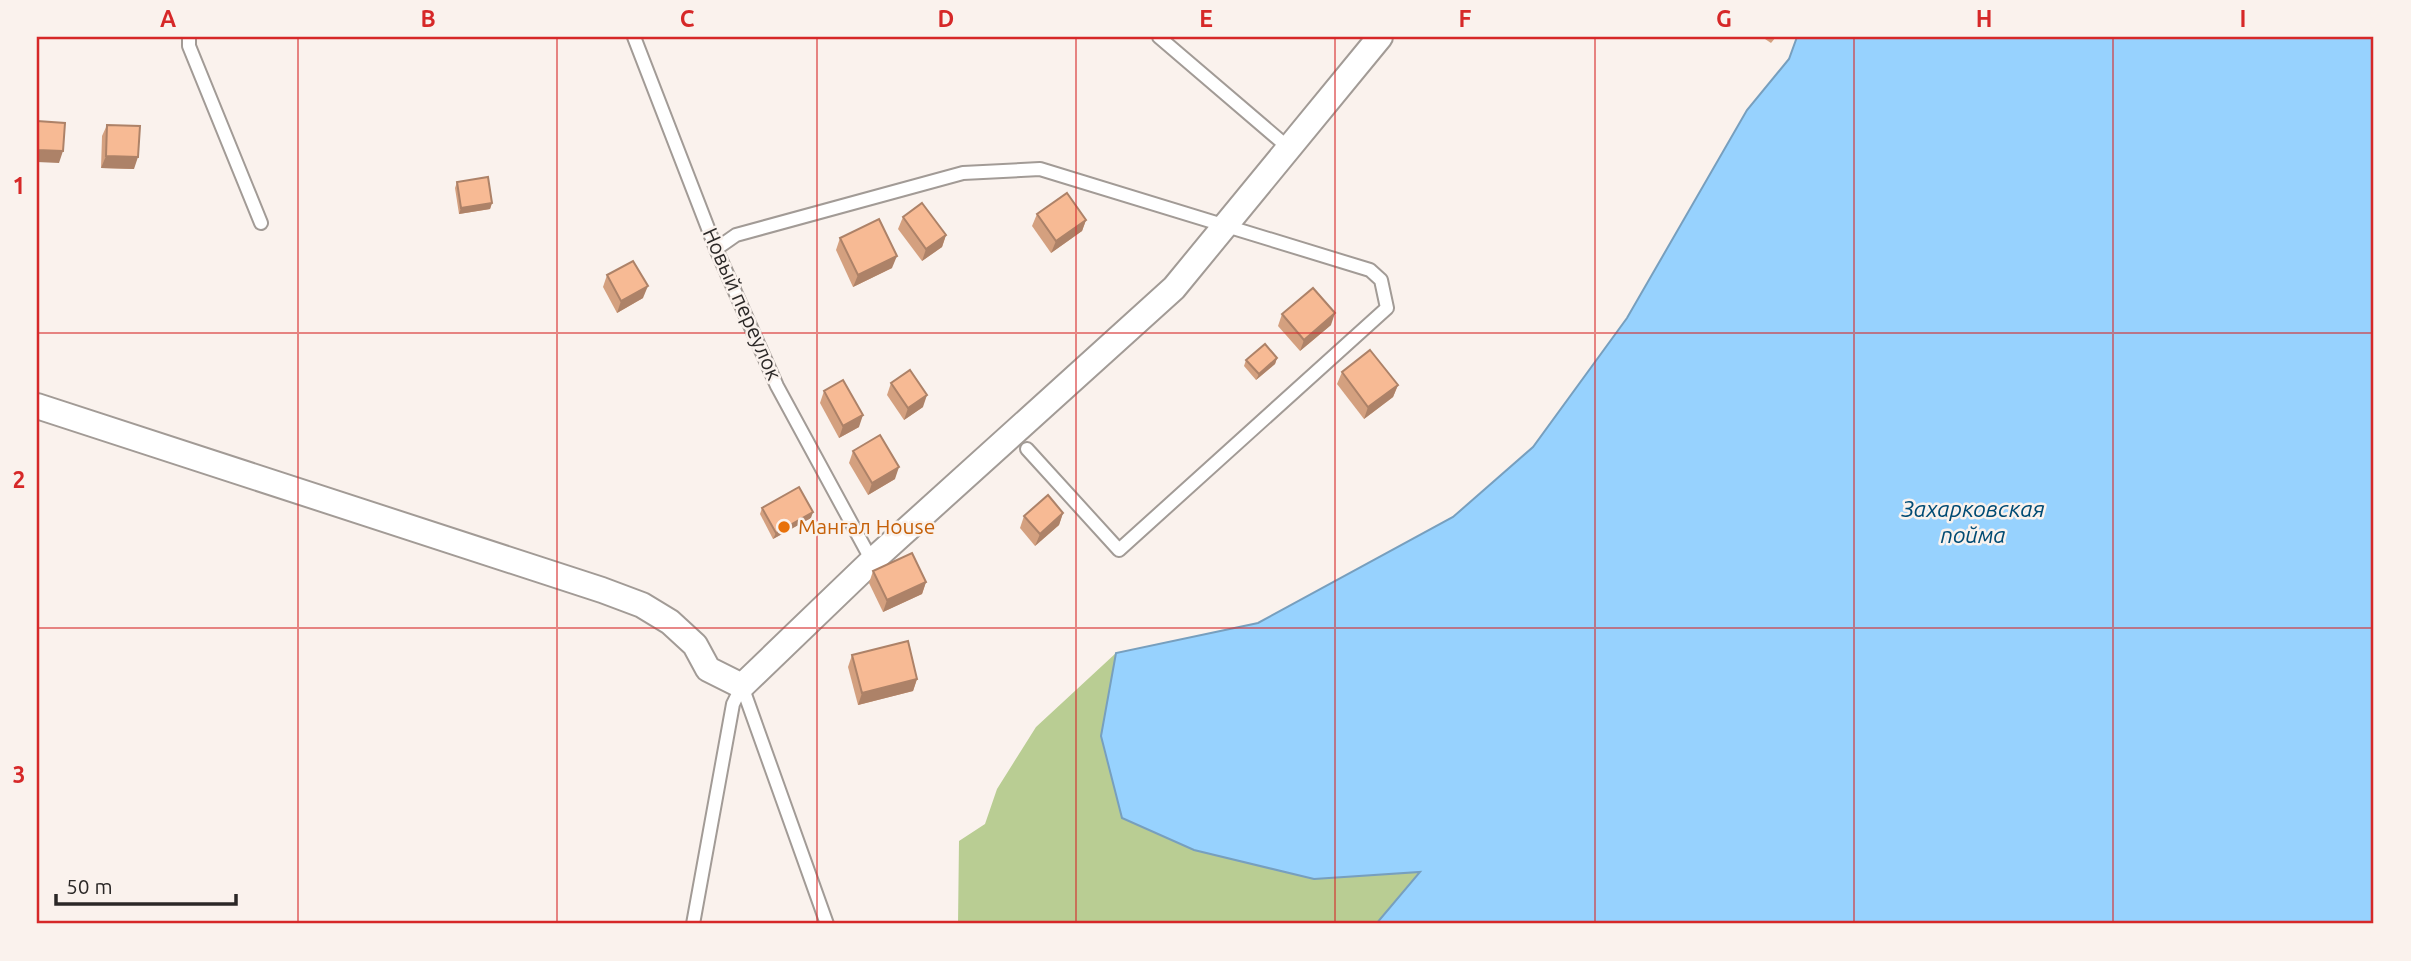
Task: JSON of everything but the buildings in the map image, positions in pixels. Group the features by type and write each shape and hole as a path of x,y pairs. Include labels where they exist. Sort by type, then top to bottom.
{"street":[{"path":"37,406 642,605 670,622 695,645 708,669 742,686 872,561 1174,288 1380,37"}],"lane":[{"path":"189,37 261,223"},
{"name":"Новый переулок","path":"634,37 716,249 777,386 872,561"},
{"path":"1159,37 1290,149"},
{"path":"716,249 736,235 963,173 1040,169 1227,224 1370,270 1381,280 1387,308 1119,550 1027,449"},
{"path":"692,924 733,704 742,686"},
{"path":"742,686 827,924"}],"green space":[{"path":"1116,653 1101,736 1314,879 1420,872 1376,924 958,924 959,841 985,824 997,789 1036,727"}],"water":[{"name":"Захарковская пойма","path":"1797,37 2374,37 2374,924 1376,924 1420,872 1314,879 1194,850 1122,818 1101,736 1116,653 1258,623 1453,517 1533,447 1627,318 1747,110 1789,59"}],"place":[{"name":"Мангал House","path":"784,527"}]}
